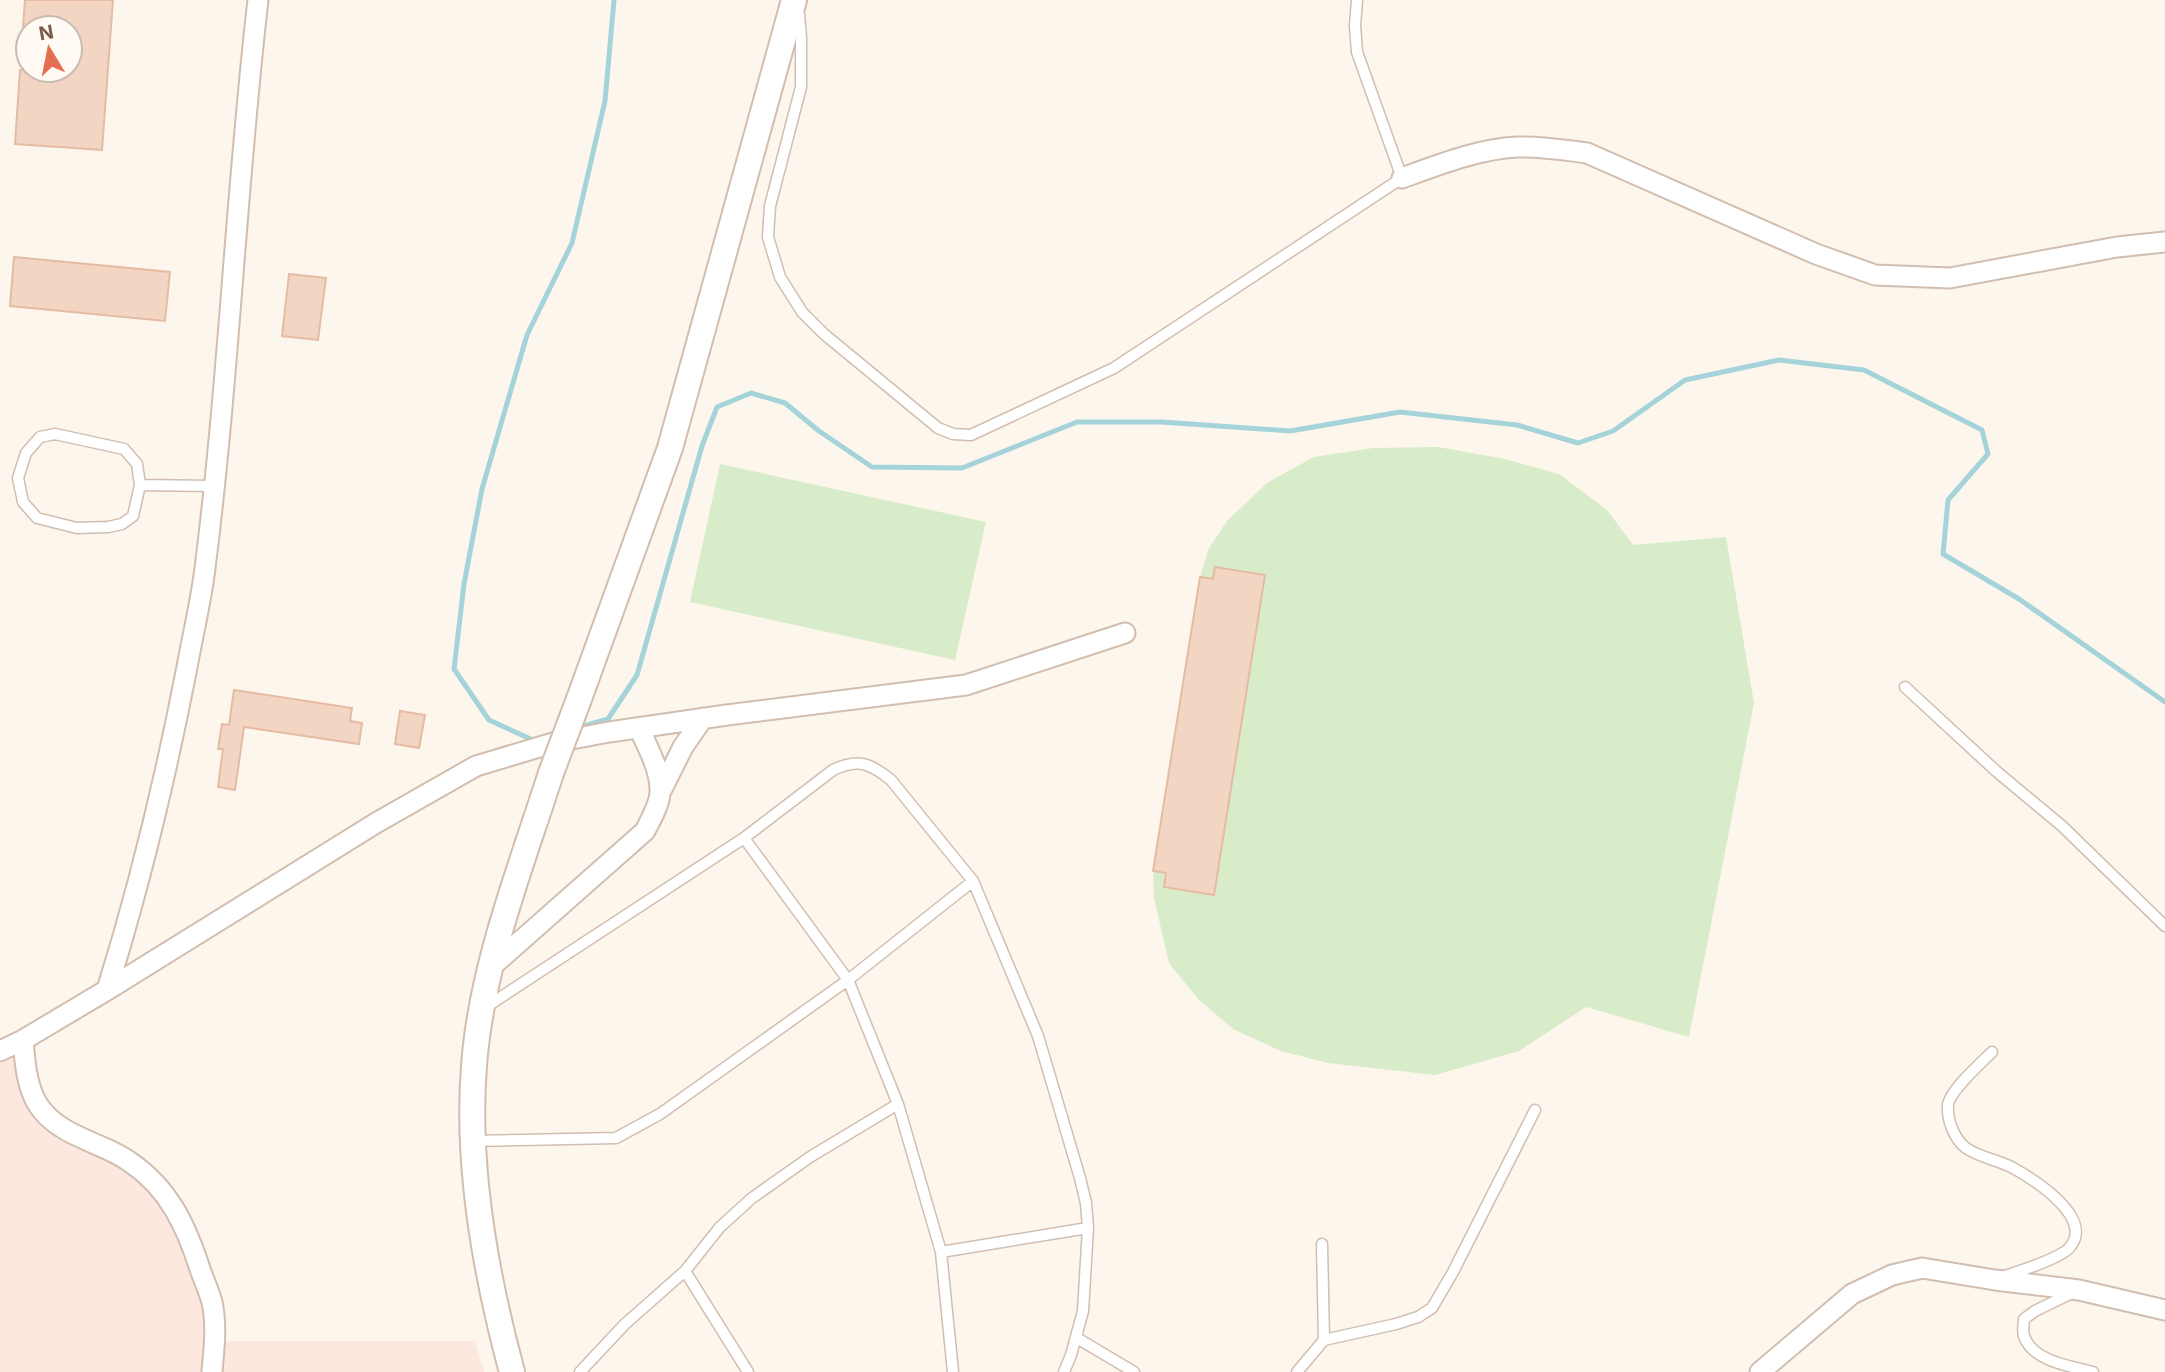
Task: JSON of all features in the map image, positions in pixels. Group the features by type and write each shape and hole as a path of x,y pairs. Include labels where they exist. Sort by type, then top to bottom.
{"street":[{"path":"107,990 131,911 171,750 205,570 226,362 245,111 258,0"},
{"path":"512,1372 500,1328 475,1180 474,1067 482,1010 491,967 551,773 670,448 795,0"},
{"path":"1402,178 1441,164 1515,147 1546,147 1587,153 1816,254 1875,275 1950,278 2117,247 2165,242"},
{"path":"0,1051 107,990 376,823 477,766 556,742 639,728 967,685 1125,633"},
{"path":"491,967 645,831 683,747 703,718"},
{"path":"639,728 652,756 660,794"},
{"path":"23,1040 30,1088 38,1107 49,1120 131,1163 162,1189 183,1221 212,1303 215,1341 212,1372"},
{"path":"1759,1372 1852,1294 1892,1275 1922,1268 2079,1290 2165,1310"}],"lane":[{"path":"795,0 802,38 801,87 770,206 768,237 780,277 802,312 824,334 938,428 953,434 971,435 1114,368 1402,178 1357,52 1357,0"},
{"path":"55,434 124,449 137,464 140,485 133,516 122,524 77,528 37,518 23,502 18,478 26,453 40,437 55,434"},
{"path":"140,485 213,486"},
{"path":"1905,687 1996,771 2062,826 2165,926"},
{"path":"482,1010 744,838 833,770 857,762 875,767 891,780 974,881 1038,1036 1080,1178 1088,1228 1083,1311 1077,1338 1064,1372"},
{"path":"744,838 848,981 898,1104 941,1252 953,1372"},
{"path":"474,1141 617,1138 660,1114 848,981 974,881"},
{"path":"1992,1052 1959,1087 1948,1103 1950,1122 1956,1138 1966,1148 2015,1168 2055,1197 2067,1207 2074,1222 2076,1236 2070,1248 1996,1280"},
{"path":"580,1372 625,1324 685,1271 720,1227 752,1198 810,1157 898,1104"},
{"path":"1297,1372 1324,1340 1396,1324 1418,1317 1432,1308 1535,1110"},
{"path":"941,1252 1088,1228"},
{"path":"1322,1244 1324,1340"},
{"path":"685,1271 748,1372"},
{"path":"2079,1290 2035,1311 2024,1320 2023,1334 2031,1349 2050,1359 2093,1372"},
{"path":"1077,1338 1134,1372"}],"shaded area":[{"path":"23,1040 38,1107 104,1147 183,1221 215,1341 475,1341 484,1372 0,1372 0,1051"}],"green space":[{"path":"1438,447 1505,459 1559,474 1607,510 1633,545 1726,537 1754,703 1689,1037 1586,1007 1519,1051 1435,1075 1328,1063 1281,1051 1233,1029 1198,999 1169,963 1154,898 1153,871 1200,577 1209,548 1227,521 1267,483 1314,457 1373,448"},
{"path":"720,464 986,522 955,660 690,602"}],"building":[{"path":"25,0 113,0 102,150 15,144 19,84 84,84 84,14 24,14"},
{"path":"14,257 170,272 165,321 10,306"},
{"path":"289,274 326,278 318,340 282,336"},
{"path":"1215,567 1265,575 1214,895 1164,887 1166,873 1153,871 1200,577 1213,579"},
{"path":"234,690 352,708 350,721 362,723 359,744 244,727 235,790 218,787 223,749 218,749 222,724 229,725"},
{"path":"400,711 425,715 419,748 395,744"}],"waterway":[{"path":"535,741 489,720 454,669 464,584 482,489 527,335 572,243 605,101 614,0"},
{"path":"577,728 608,719 637,675 702,446 717,407 751,393 785,403 819,431 872,467 962,468 1077,422 1162,422 1290,431 1400,412 1517,425 1578,443 1613,431 1685,380 1779,360 1864,370 1982,430 1988,454 1948,500 1943,554 2019,599 2165,702"}]}
